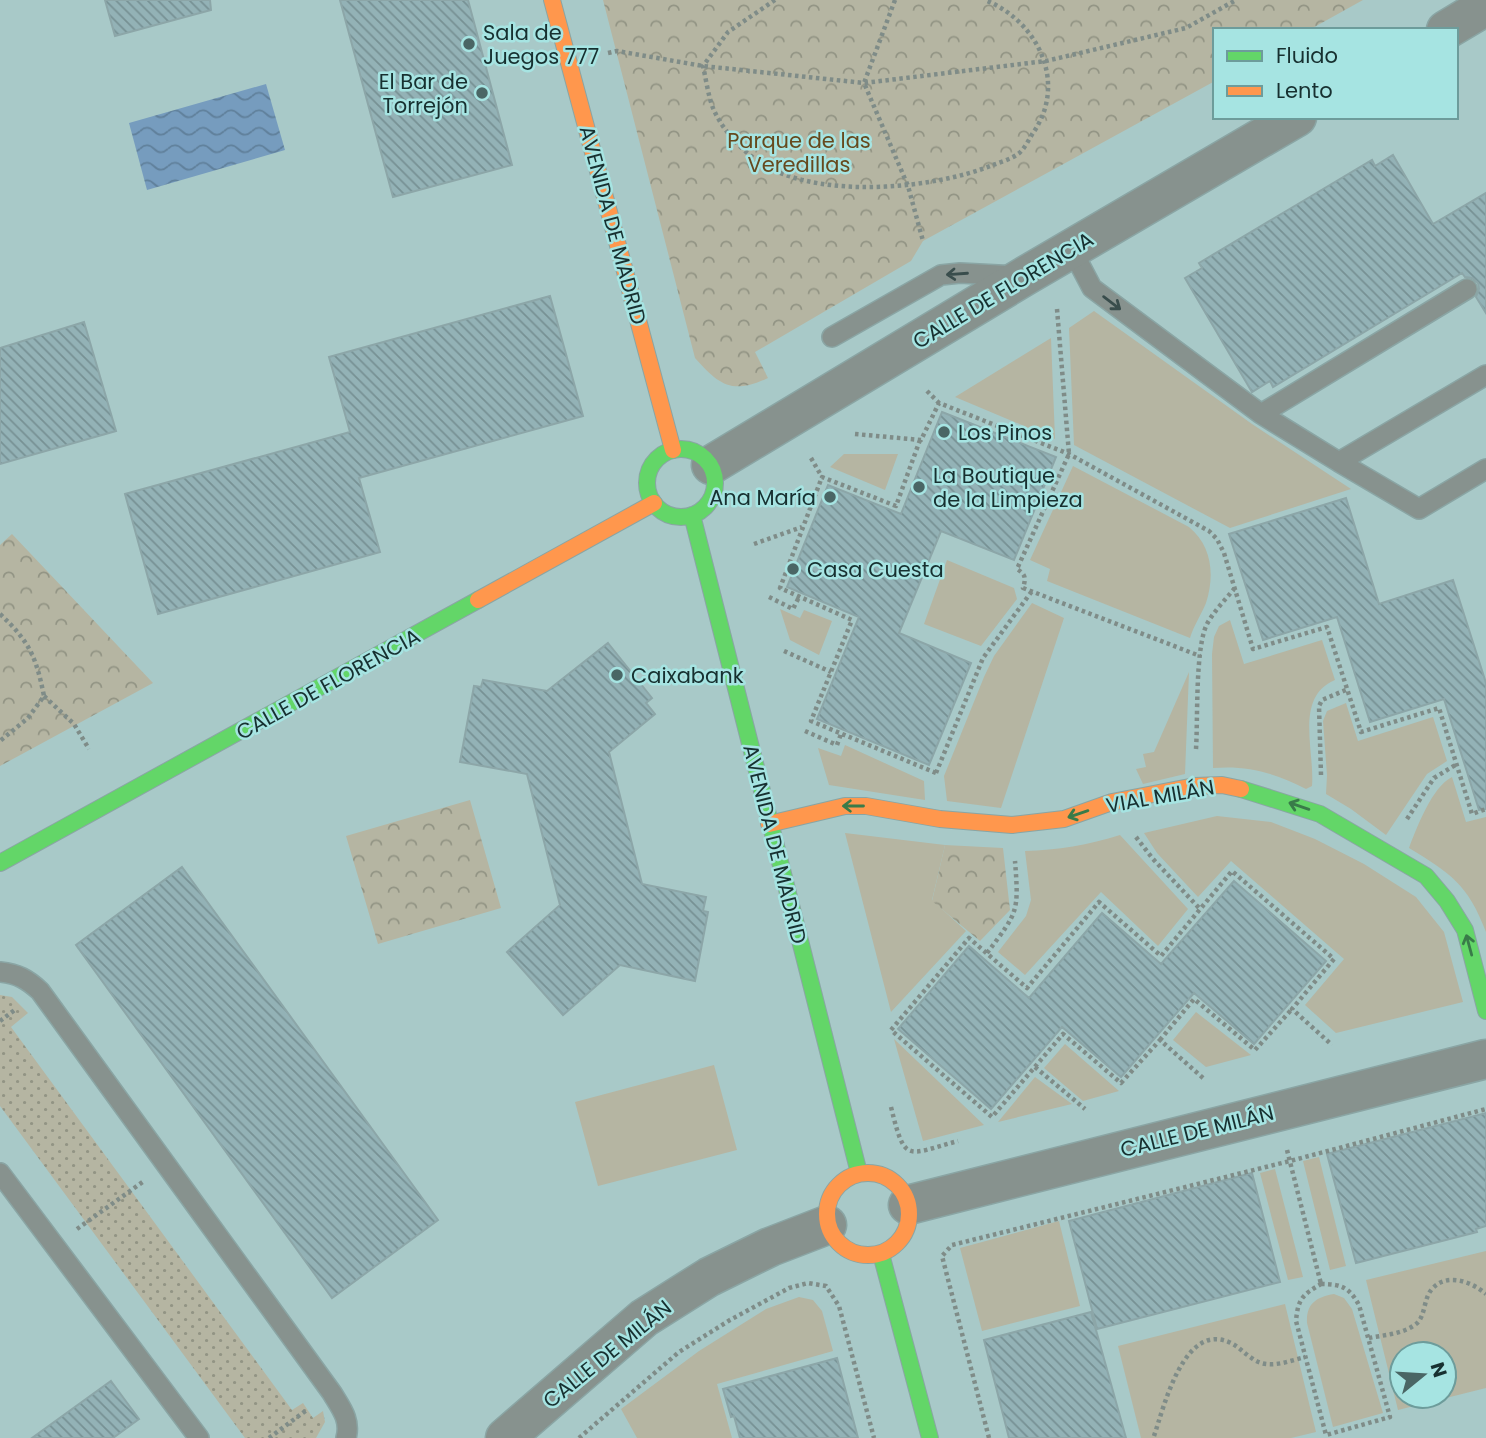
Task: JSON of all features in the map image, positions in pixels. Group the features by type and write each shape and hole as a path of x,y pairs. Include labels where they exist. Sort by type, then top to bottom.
{"street":[{"name":"AVENIDA DE MADRID","path":"552,0 673,450"},
{"path":"1449,28 1486,6"},
{"name":"CALLE DE FLORENCIA","path":"710,464 1294,119"},
{"path":"688,449 701,454 710,464 715,476 715,489 711,500 703,509 692,515 678,517 665,513 654,503 648,491 648,478 652,465 661,455 673,450 688,449"},
{"name":"CALLE DE FLORENCIA","path":"0,863 588,542 654,503"},
{"name":"AVENIDA DE MADRID","path":"692,515 859,1173"},
{"name":"VIAL MILÁN","path":"769,824 845,806 866,806 940,819 1012,825 1064,819 1112,802 1195,786 1222,785 1255,792 1320,814 1426,876 1447,901 1465,930 1486,1011"},
{"name":"CALLE DE MILÁN","path":"908,1205 1486,1059"},
{"path":"859,1173 875,1173 891,1179 902,1190 908,1205 909,1220 904,1235 894,1247 881,1254 864,1256 848,1251 835,1241 827,1225 826,1209 831,1192 843,1179 859,1173"},
{"name":"CALLE DE MILÁN","path":"505,1438 644,1318 709,1277 770,1247 827,1225"},
{"path":"881,1254 930,1438"}],"lane":[{"path":"1072,250 1092,288 1261,414 1419,509 1486,469"},
{"path":"832,337 940,275 960,273 1025,276"},
{"path":"1261,414 1467,289"},
{"path":"1339,462 1486,375"},
{"path":"0,972 15,974 40,991 332,1393 345,1414 348,1429 346,1438"},
{"path":"0,1173 199,1438"}],"path":[{"path":"775,0 728,32 704,66 713,108 734,141 765,166 803,182 846,186 908,186 978,171 1019,154 1041,122 1050,87 1046,61 1030,32 998,5 985,0"},
{"path":"895,0 864,83 908,186 923,241"},
{"path":"608,53 617,51 704,66 864,83 1046,61 1186,28 1236,0"},
{"path":"1057,309 1069,454 1017,569 1026,579 1023,588 1200,656"},
{"path":"927,391 939,403 1069,454 1209,531 1217,539 1224,553 1253,649 1327,627 1361,733 1439,708 1472,814 1486,810"},
{"path":"811,458 822,477 896,506 920,440 939,403"},
{"path":"855,434 920,440"},
{"path":"822,477 780,588 852,620 811,721 936,773"},
{"path":"754,544 802,527"},
{"path":"1195,786 1200,656 1206,626 1235,589"},
{"path":"940,819 936,773 983,658 1032,591"},
{"path":"769,597 793,609 799,597"},
{"path":"0,614 21,634 37,663 44,696 74,724 89,749"},
{"path":"784,652 831,671"},
{"path":"1308,810 1321,781 1318,706 1322,700 1348,689"},
{"path":"0,741 29,718 44,696"},
{"path":"805,731 836,745 841,734"},
{"path":"1391,855 1409,815 1426,788 1434,778 1457,764"},
{"path":"987,953 1010,922 1017,904 1012,825"},
{"path":"1142,846 1200,909"},
{"path":"1232,871 1334,959 1255,1050 1194,999 1121,1083 1063,1034 992,1117 891,1030 970,938 1027,988 1099,902 1161,956 1200,909 1232,871"},
{"path":"1292,1009 1332,1045"},
{"path":"1160,1040 1203,1078"},
{"path":"1035,1067 1085,1109"},
{"path":"891,1107 900,1141 906,1149 915,1152 958,1140"},
{"path":"989,1438 943,1256 952,1245 1486,1109"},
{"path":"1279,1110 1321,1284"},
{"path":"53,1246 166,1165"},
{"path":"1369,1338 1407,1330 1419,1322 1432,1289 1445,1282 1458,1279 1477,1286 1486,1294"},
{"path":"579,1438 680,1352 730,1320 789,1288 808,1283 826,1286 839,1306 874,1438"},
{"path":"1321,1284 1338,1284 1351,1291 1359,1305 1390,1417 1326,1434 1296,1321 1297,1303 1307,1292 1321,1284"},
{"path":"1154,1436 1173,1380 1196,1345 1213,1339 1228,1341 1254,1361 1266,1365 1305,1357"},
{"path":"269,1438 332,1393"}],"green space":[{"name":"Parque de las Veredillas","path":"603,0 1363,0 1313,28 1213,28 1213,82 923,241 911,261 755,352 768,378 745,386 727,384 711,375 695,358"},
{"path":"1094,311 1252,424 1351,489 1230,528 1074,445 1069,328"},
{"path":"1051,338 1055,439 955,397"},
{"path":"844,454 898,454 885,490 830,467"},
{"path":"1073,466 1189,527 1203,543 1210,562 1209,592 1190,638 1047,581 1050,569 1030,560"},
{"path":"12,534 153,683 0,766 0,545"},
{"path":"947,560 1014,588 1017,599 981,646 924,624"},
{"path":"1032,603 1064,618 1001,808 947,801 944,776 984,677 994,656"},
{"path":"780,609 800,618 804,610 832,621 819,655 790,640"},
{"path":"1230,620 1244,664 1322,640 1335,680 1322,688 1310,712 1312,786 1306,789 1261,771 1213,768 1212,654 1214,637 1219,626"},
{"path":"1189,672 1185,774 1143,784 1136,769 1146,767 1143,754 1154,752"},
{"path":"1346,703 1358,741 1433,717 1447,761 1427,774 1386,835 1326,794 1323,721 1327,711"},
{"path":"845,745 924,781 925,800 829,785 818,748 841,756"},
{"path":"1452,777 1466,822 1486,817 1486,932 1472,902 1456,881 1409,848 1432,798"},
{"path":"470,800 501,908 378,944 346,836"},
{"path":"1217,816 1271,822 1315,839 1364,864 1416,897 1444,932 1463,1002 1336,1033 1305,1005 1344,959 1231,861 1198,897 1157,853 1144,833"},
{"path":"845,833 945,845 932,900 966,931 891,1012"},
{"path":"1120,835 1188,909 1158,946 1101,892 1025,975 998,952 1026,916 1031,900 1025,851 1097,842"},
{"path":"945,845 1003,848 1010,910 980,941 932,901"},
{"path":"0,995 12,997 28,1013 11,1027 292,1410 303,1403 313,1418 323,1411 325,1422 316,1438 245,1438 0,1106"},
{"path":"1196,1012 1251,1055 1206,1067 1173,1040"},
{"path":"894,1039 984,1125 923,1141"},
{"path":"1065,1044 1119,1091 1083,1101 1044,1068"},
{"path":"714,1065 737,1150 598,1186 575,1102"},
{"path":"1035,1077 1072,1104 998,1122"},
{"path":"1319,1157 1346,1266 1330,1270 1303,1161"},
{"path":"1275,1169 1303,1277 1288,1280 1260,1173"},
{"path":"1059,1221 1080,1306 982,1331 960,1248"},
{"path":"1486,1251 1486,1388 1458,1395 1458,1340 1388,1340 1388,1369 1366,1280"},
{"path":"1334,1294 1344,1298 1352,1309 1383,1413 1333,1427 1307,1316 1313,1302"},
{"path":"799,1297 813,1300 822,1311 833,1351 717,1384 732,1438 637,1438 621,1409 699,1351 766,1309"},
{"path":"1285,1304 1316,1432 1291,1438 1141,1438 1118,1346"}],"water":[{"path":"266,84 285,150 147,190 129,123"}],"building":[{"path":"105,0 210,0 211,10 115,36"},
{"path":"340,0 468,0 512,165 393,197"},
{"path":"1393,155 1433,224 1486,193 1486,313 1476,297 1478,283 1462,273 1273,387 1270,381 1252,392 1185,278 1202,268 1199,263 1372,160 1375,166"},
{"path":"550,296 583,416 359,478 380,552 158,614 125,494 350,432 329,357"},
{"path":"84,322 116,431 0,464 0,348"},
{"path":"942,412 1056,457 1014,560 941,531 899,633 971,663 929,765 817,719 859,617 787,587 828,485 901,514"},
{"path":"1346,498 1379,604 1453,580 1486,683 1486,809 1479,810 1444,699 1370,722 1337,617 1263,640 1229,534"},
{"path":"608,643 652,698 646,703 655,714 609,752 642,884 706,897 703,911 708,912 695,981 620,965 563,1015 507,952 560,905 527,774 460,762 474,686 481,687 483,680 547,691"},
{"path":"182,867 438,1220 332,1298 76,945"},
{"path":"1234,881 1326,961 1254,1044 1194,993 1121,1077 1062,1027 991,1109 898,1029 969,946 1029,998 1102,913 1161,964"},
{"path":"1486,1113 1486,1226 1476,1229 1477,1232 1356,1263 1327,1154"},
{"path":"1252,1173 1280,1282 1097,1329 1069,1221"},
{"path":"1091,1312 1126,1438 1009,1438 984,1340"},
{"path":"837,1358 858,1438 740,1438 723,1389"},
{"path":"111,1381 139,1419 113,1438 32,1438"}],"traffic: fast":[{"path":"681,449 694,452 705,459 712,470 715,483 712,496 705,507 694,514 681,517 668,514 657,507 650,496 647,483 650,470 657,459 668,452 681,449"},
{"path":"692,515 859,1173"},
{"path":"0,863 478,600"},
{"path":"1241,789 1320,814 1426,876 1447,901 1465,930 1486,1011"},
{"path":"881,1254 930,1438"}],"traffic: slow":[{"path":"552,0 673,450"},
{"path":"478,600 654,503"},
{"path":"769,824 845,806 866,806 940,819 1012,825 1064,819 1112,802 1195,786 1222,785 1241,789"},
{"path":"860,1173 876,1173 891,1180 902,1191 909,1206 909,1214 906,1230 897,1243 876,1255 860,1255 845,1248 834,1237 827,1222 827,1206 834,1191 845,1180 860,1173"}],"place":[{"name":"Sala de Juegos 777","path":"469,44"},
{"name":"El Bar de Torrejón","path":"482,93"},
{"name":"Los Pinos","path":"944,432"},
{"name":"La Boutique de la Limpieza","path":"919,487"},
{"name":"Ana María","path":"830,497"},
{"name":"Casa Cuesta","path":"793,569"},
{"name":"Caixabank","path":"617,675"}]}
